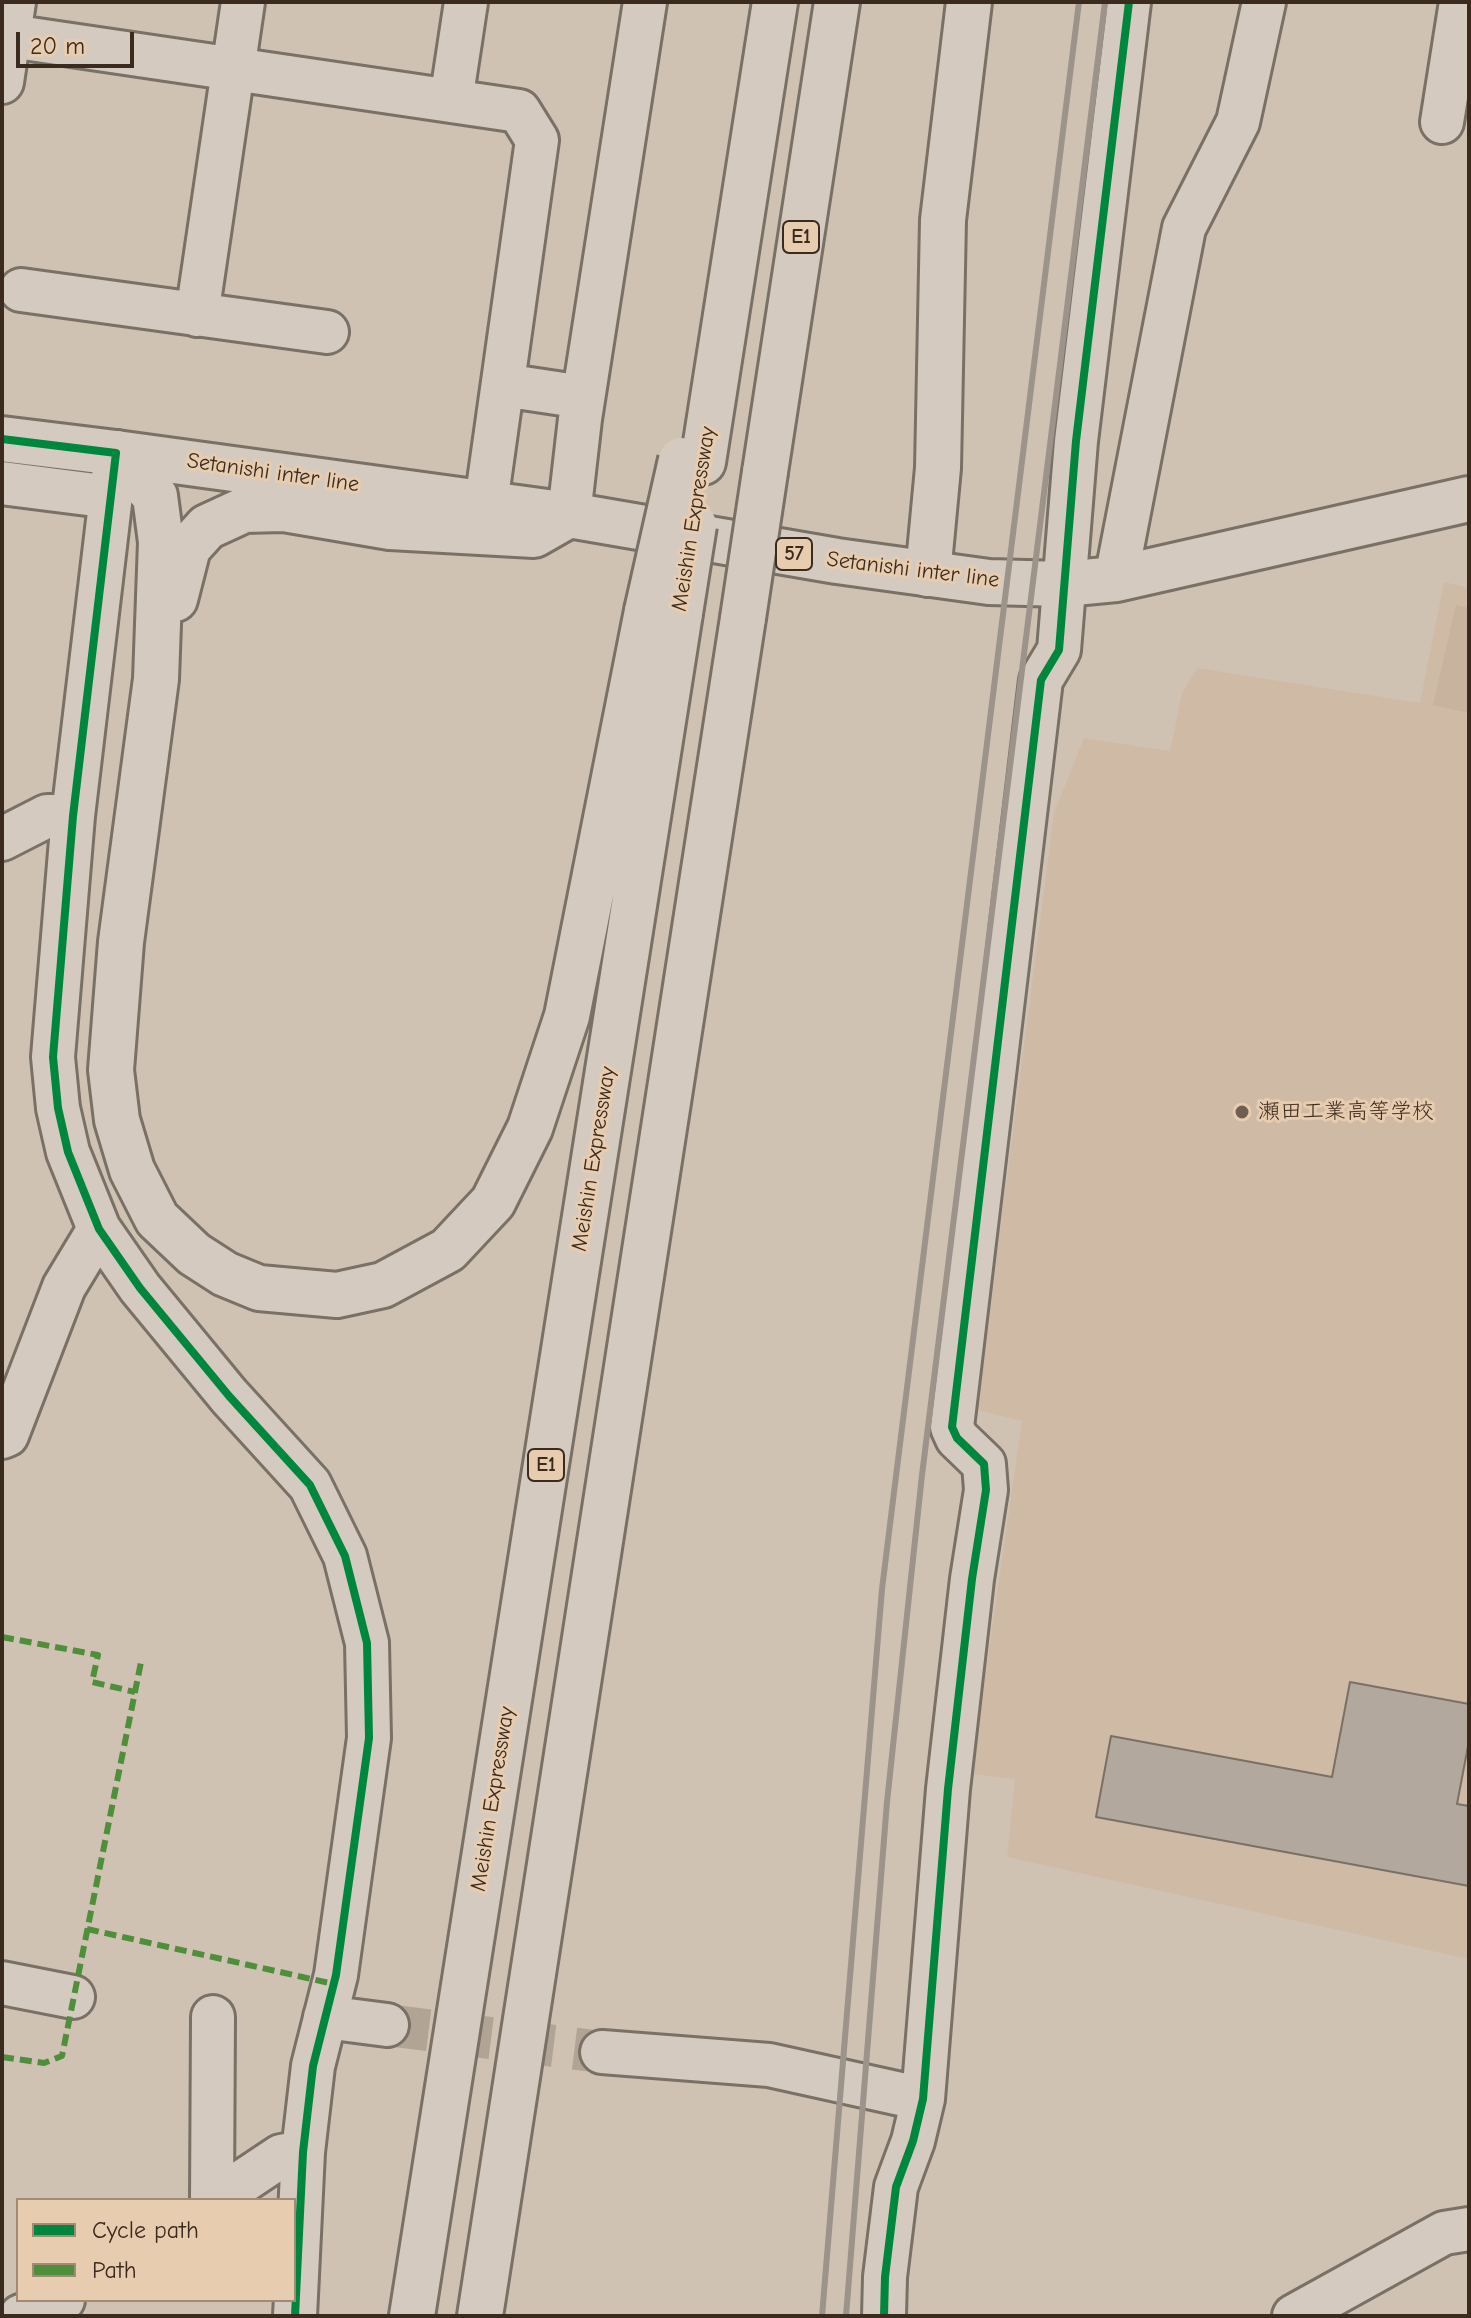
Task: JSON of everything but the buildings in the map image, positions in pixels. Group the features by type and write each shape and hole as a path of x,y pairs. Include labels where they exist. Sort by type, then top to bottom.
{"main road":[{"name":"Meishin Expressway","path":"412,2316 663,612 746,190 775,2"},
{"name":"E1","path":"480,2316 837,2"},
{"path":"928,574 938,468 943,220 969,2"},
{"name":"Setanishi inter line","path":"2,439 569,515 989,582 1064,584 1116,579 1469,499"},
{"path":"116,453 155,496 161,542 156,679 121,942 111,1070 117,1120 132,1170 157,1219 194,1254 225,1274 259,1288 337,1295 383,1285 448,1250 493,1202 530,1128 567,1016 593,895 663,612"},
{"path":"156,679 188,548 207,527 244,510 284,509 390,527 534,535 569,515"}],"street":[{"path":"197,315 243,2"},
{"path":"451,101 466,2"},
{"path":"569,515 583,397 645,2"},
{"path":"884,2316 896,2187 913,2141 923,2099 948,1789 972,1579 986,1490 984,1464 957,1438 952,1427 1041,680 1059,650 1076,441 1129,2"},
{"path":"1116,579 1184,228 1238,122 1264,2"},
{"path":"1442,122 1461,2"},
{"path":"2,82 12,19 233,69 519,111 537,140 486,503"},
{"path":"21,290 327,332"},
{"path":"503,385 583,397"},
{"path":"116,453 73,816 53,1057 58,1108 68,1152 99,1229 140,1288 229,1396 310,1485 345,1556 367,1643 369,1738 336,1975 313,2066 303,2152 296,2296"},
{"path":"2,483 111,497"},
{"path":"2,839 47,816 73,816"},
{"path":"2,1437 7,1435 64,1287 99,1229"},
{"path":"2,1983 73,1997"},
{"path":"213,2017 213,2198"},
{"path":"325,2017 387,2025"},
{"path":"602,2052 769,2065 923,2099"},
{"path":"216,2198 281,2156 303,2152"},
{"path":"1294,2316 1444,2233 1469,2229"},
{"path":"21,2316 58,2302"}],"shaded area":[{"name":"瀬田工業高等学校","path":"1444,582 1469,588 1469,1959 1007,1857 1015,1779 971,1774 1022,1421 977,1410 1054,813 1084,738 1170,751 1182,693 1197,668 1420,703"},
{"path":"1456,605 1469,608 1469,713 1433,705"}],"tunnel":[{"path":"387,2025 602,2052"}],"railway":[{"path":"822,2316 882,1589 1079,2"},
{"path":"846,2316 887,1802 922,1475 1105,2"}],"marked path":[{"path":"2,1637 98,1655 92,1682 135,1692"},
{"path":"2,2057 44,2063 62,2056 141,1662"},
{"path":"87,1929 334,1984"}],"cycle path":[{"path":"884,2316 885,2277 896,2187 913,2141 923,2099 948,1789 972,1579 986,1490 984,1464 957,1438 952,1427 1041,680 1059,650 1076,441 1129,2"},
{"path":"2,439 116,453 73,816 53,1057 58,1108 68,1152 99,1229 140,1288 229,1396 310,1485 345,1556 367,1643 369,1738 336,1975 313,2066 303,2152 296,2296"},
{"path":"295,2316 296,2302"}],"place":[{"name":"瀬田工業高等学校","path":"1242,1112"}]}
